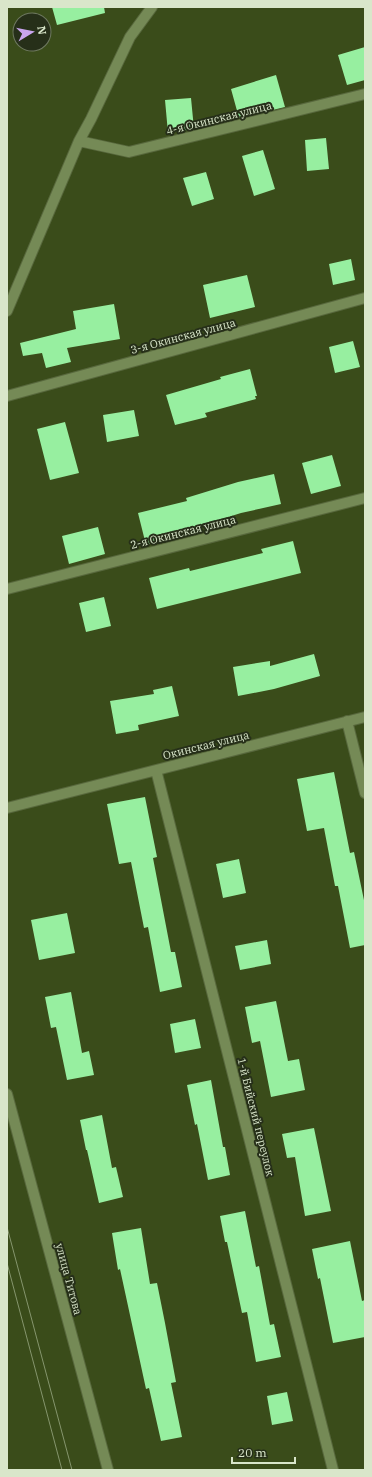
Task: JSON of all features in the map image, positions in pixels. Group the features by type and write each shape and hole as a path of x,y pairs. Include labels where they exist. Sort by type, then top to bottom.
{"street":[{"path":"7,312 79,141 92,119 130,37 152,7"},
{"name":"4-я Окинская улица","path":"79,141 129,152 365,94"},
{"name":"3-я Окинская улица","path":"7,396 365,298"},
{"name":"2-я Окинская улица","path":"7,589 365,498"},
{"name":"Окинская улица","path":"7,808 365,717"},
{"path":"347,721 365,793"},
{"name":"1-й Бийский переулок","path":"156,770 333,1470"},
{"name":"улица Титова","path":"7,1094 108,1470"}],"building":[{"path":"52,7 104,7 105,13 57,25"},
{"path":"365,47 365,80 347,85 338,55"},
{"path":"276,75 285,107 239,118 231,89"},
{"path":"191,98 194,129 168,133 165,100"},
{"path":"326,138 329,169 307,171 305,140"},
{"path":"263,150 275,189 254,196 242,156"},
{"path":"206,172 214,199 192,206 183,178"},
{"path":"351,259 355,280 333,285 329,264"},
{"path":"247,275 255,307 210,318 203,285"},
{"path":"114,304 120,339 67,348 71,362 46,368 42,353 23,356 20,343 76,329 73,311"},
{"path":"353,341 360,367 335,373 329,347"},
{"path":"250,369 257,396 255,396 256,399 205,413 207,417 175,425 166,395 221,379 220,377"},
{"path":"134,410 139,436 107,442 103,415"},
{"path":"65,422 79,473 50,480 37,429"},
{"path":"332,455 341,486 311,494 302,463"},
{"path":"274,474 281,504 241,513 177,533 178,537 146,545 138,513 187,501 186,498 238,482"},
{"path":"98,527 105,554 69,564 62,536"},
{"path":"293,541 301,573 157,609 149,578 189,568 190,571 263,553 261,549"},
{"path":"104,597 111,626 86,632 79,603"},
{"path":"314,654 320,676 274,689 238,696 233,667 270,661 270,666"},
{"path":"172,686 179,716 138,725 139,730 116,734 110,701 154,694 153,690"},
{"path":"334,772 350,853 354,852 365,905 365,945 350,948 338,886 335,886 324,828 307,831 297,779"},
{"path":"145,797 157,857 153,858 171,952 175,952 182,987 160,992 148,927 144,928 131,862 119,864 107,804"},
{"path":"239,859 246,893 223,898 216,864"},
{"path":"67,913 75,953 39,960 31,920"},
{"path":"267,940 271,964 240,970 235,946"},
{"path":"71,992 82,1053 89,1051 94,1075 67,1080 56,1027 51,1028 45,997"},
{"path":"276,1001 288,1061 299,1059 305,1090 271,1097 260,1041 252,1043 245,1007"},
{"path":"195,1019 201,1048 175,1053 170,1024"},
{"path":"211,1080 223,1147 225,1147 230,1175 208,1180 197,1124 195,1125 187,1085"},
{"path":"102,1115 112,1168 116,1167 123,1197 99,1203 80,1120"},
{"path":"314,1128 331,1211 305,1216 295,1157 287,1158 282,1134"},
{"path":"245,1211 256,1267 259,1266 270,1325 274,1324 281,1357 256,1362 247,1312 242,1313 220,1216"},
{"path":"141,1228 150,1284 157,1283 165,1323 176,1382 171,1383 182,1437 161,1441 149,1388 146,1389 120,1269 118,1270 112,1233"},
{"path":"350,1241 362,1301 365,1300 365,1337 333,1343 320,1278 318,1279 312,1249"},
{"path":"287,1392 293,1421 272,1425 267,1396"}],"tram line":[{"path":"7,1227 72,1470"},
{"path":"7,1263 62,1470"}]}
